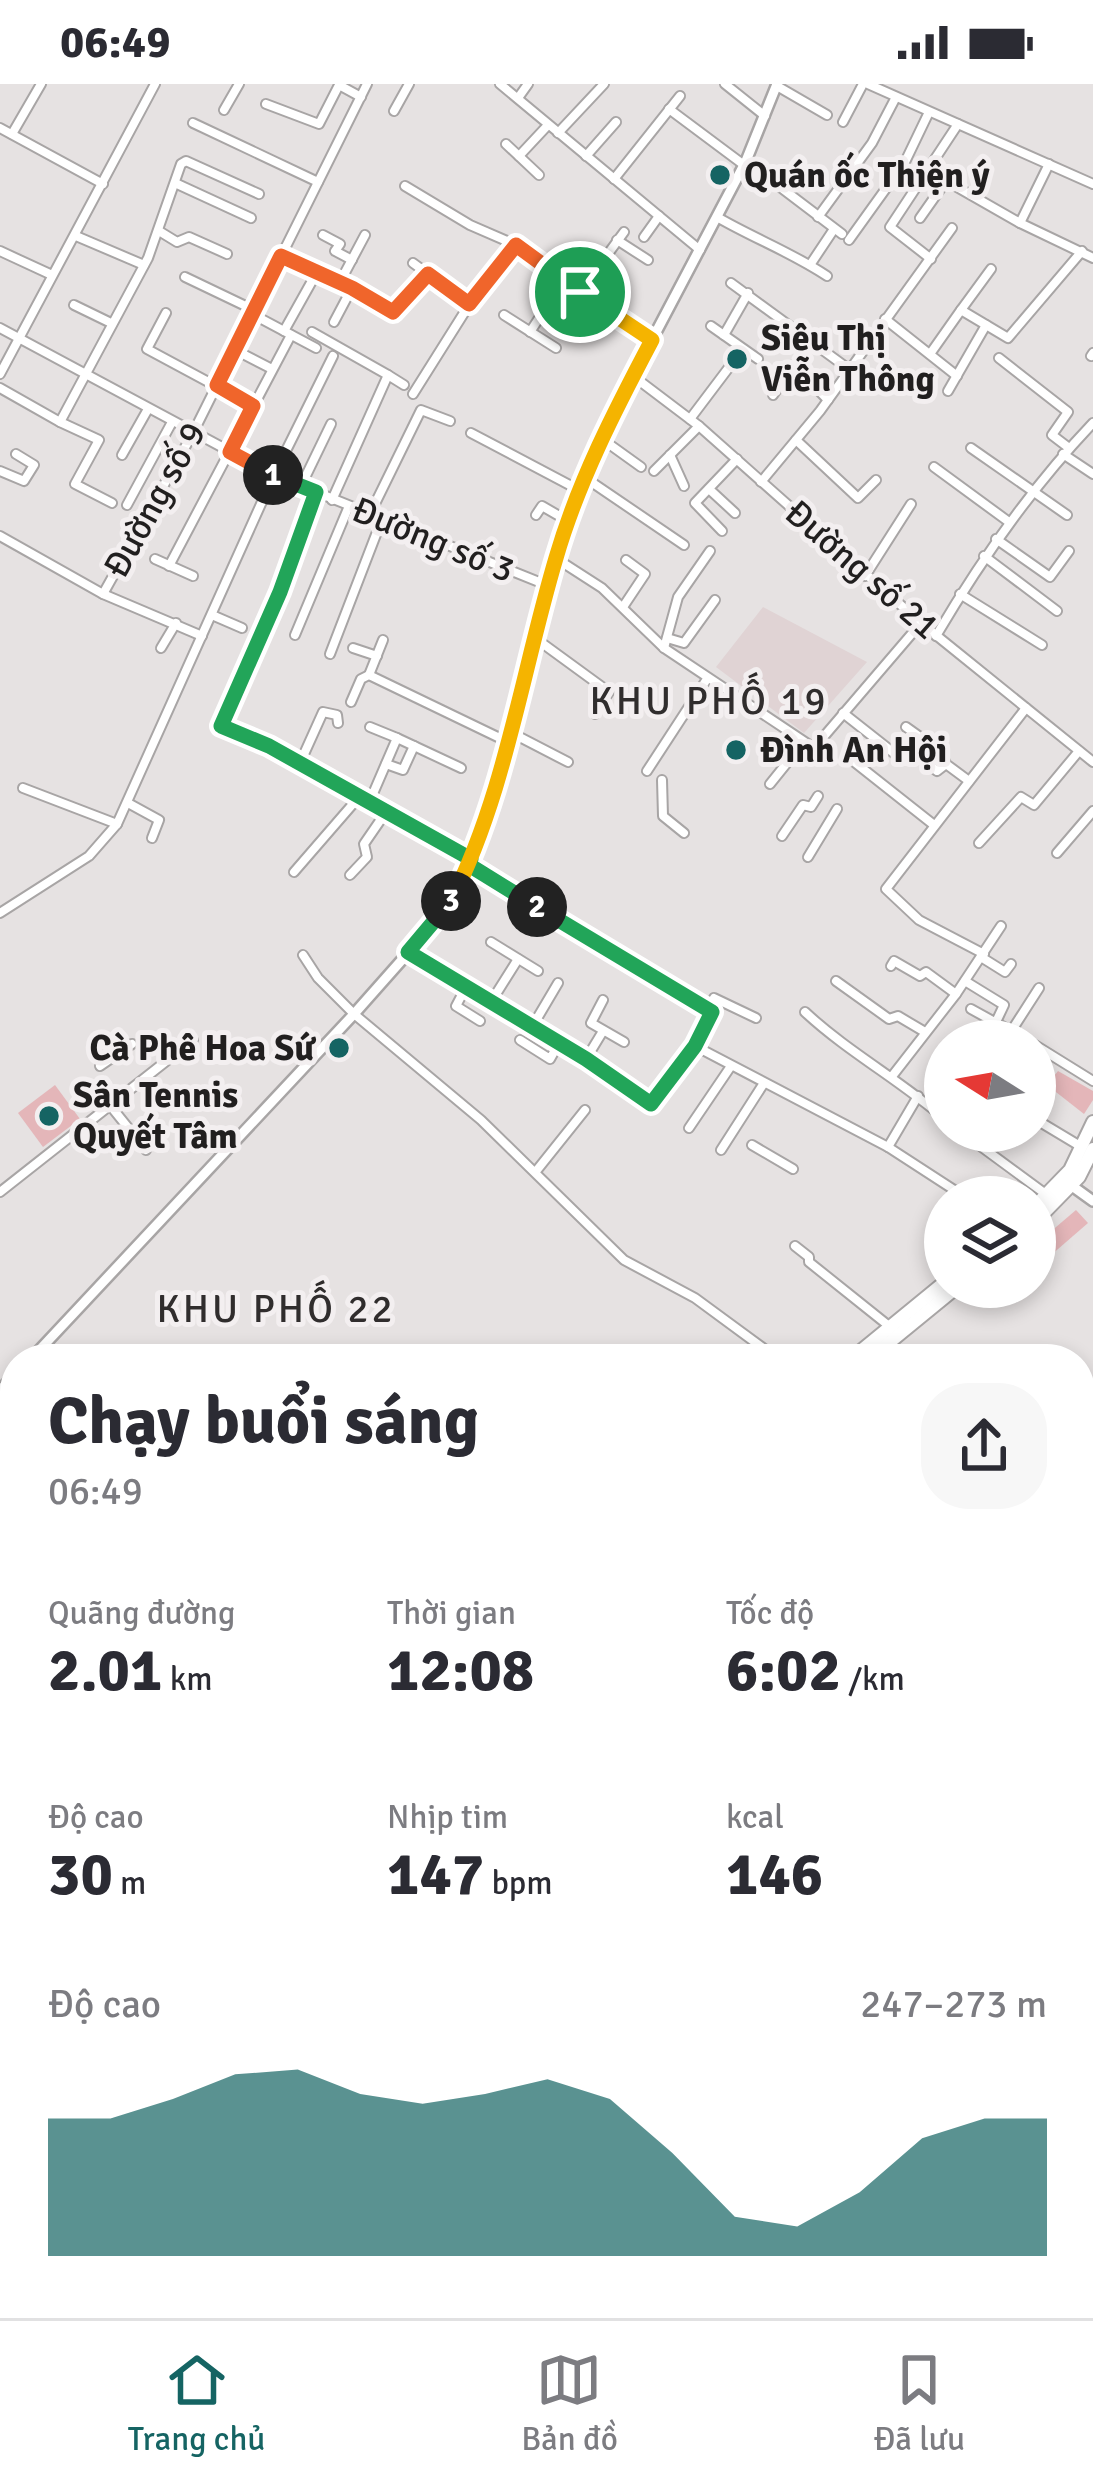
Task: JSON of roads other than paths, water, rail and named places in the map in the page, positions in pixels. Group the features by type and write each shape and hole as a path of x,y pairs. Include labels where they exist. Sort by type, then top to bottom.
{"main road":[{"path":"1056,1196 1087,1148 1093,1122"},
{"path":"1056,1190 1071,1178"},
{"path":"869,1344 924,1299"},
{"path":"887,1344 931,1308"}],"street":[{"path":"12,134 41,84"},
{"path":"0,374 155,84"},
{"path":"224,110 238,84"},
{"name":"Đường số 9","path":"103,594 194,433 367,84"},
{"path":"394,111 409,84"},
{"path":"500,84 700,250"},
{"path":"518,98 527,84"},
{"path":"558,133 604,84"},
{"path":"843,122 866,84 1093,184"},
{"path":"266,104 319,124 339,85 361,97"},
{"path":"46,1344 447,909 470,862 556,558 584,477 745,163 777,85 827,115"},
{"path":"730,86 766,116"},
{"path":"614,179 680,96"},
{"path":"818,217 872,143 896,97"},
{"path":"669,109 842,234"},
{"path":"810,265 904,162 929,112"},
{"path":"586,156 616,122"},
{"path":"193,123 318,182"},
{"path":"931,259 890,227 958,124"},
{"path":"519,156 548,125"},
{"path":"0,128 103,184"},
{"path":"506,144 539,175"},
{"path":"60,422 144,265 182,164 186,161 259,194"},
{"path":"1020,223 1049,164"},
{"path":"929,171 1020,223 1093,257"},
{"path":"920,218 946,181"},
{"path":"175,183 251,218"},
{"path":"404,186 470,225 516,245 652,340"},
{"path":"644,236 658,216"},
{"path":"717,218 767,245 777,245 827,276"},
{"path":"761,482 828,400 952,228"},
{"path":"160,231 177,242 190,237 226,254"},
{"path":"323,235 340,244 335,250 352,260"},
{"path":"340,282 365,235"},
{"path":"76,236 144,265"},
{"path":"580,292 621,236 648,260"},
{"path":"413,394 469,304 516,245"},
{"path":"0,251 52,275"},
{"path":"962,310 1008,338 1082,251"},
{"path":"281,256 393,312 428,274"},
{"path":"413,262 469,304"},
{"path":"930,354 991,269"},
{"path":"170,566 272,369 316,272"},
{"path":"185,277 316,348"},
{"path":"530,332 564,280"},
{"path":"731,283 850,370"},
{"path":"334,322 352,288"},
{"path":"724,335 748,293"},
{"path":"74,304 111,323"},
{"path":"166,313 147,349 253,406"},
{"path":"504,315 556,347"},
{"path":"885,320 956,376"},
{"path":"948,391 986,325"},
{"path":"711,326 758,359"},
{"name":"Đường số 3","path":"0,328 274,475 549,586"},
{"path":"311,332 404,385"},
{"path":"235,350 272,369"},
{"path":"0,914 89,856 117,824 274,475 333,356"},
{"path":"999,358 1069,412 1052,435 1093,474"},
{"path":"773,395 794,364 828,400"},
{"path":"690,419 730,365"},
{"path":"332,500 388,375"},
{"name":"Đường số 21","path":"633,376 699,426 936,636 1093,762"},
{"path":"0,388 99,440 75,484 112,503"},
{"path":"122,455 148,409"},
{"path":"370,514 422,410 449,421"},
{"path":"128,505 172,422"},
{"path":"936,636 983,556 1032,490 1093,423"},
{"path":"301,486 331,424"},
{"path":"654,471 699,426"},
{"path":"471,433 579,490"},
{"path":"602,440 641,466"},
{"path":"796,440 858,498 876,480"},
{"path":"971,448 1067,514"},
{"path":"0,471 24,481 34,465 16,454"},
{"path":"670,455 684,486"},
{"path":"722,531 695,503 737,459"},
{"path":"934,467 1009,522"},
{"path":"584,477 684,545"},
{"path":"709,489 735,513"},
{"path":"316,492 280,592 221,726 300,763 386,812 712,1015 651,1104 586,1059 408,952"},
{"path":"866,576 911,504"},
{"path":"295,635 349,506"},
{"path":"536,515 542,506 568,520"},
{"path":"330,654 382,519"},
{"path":"0,536 103,594 202,637"},
{"path":"996,539 1050,577 1069,551"},
{"path":"665,643 678,597 710,551"},
{"path":"983,556 1058,611"},
{"path":"556,558 602,588 707,679 814,748 921,623"},
{"path":"155,559 193,576"},
{"path":"623,608 645,574 626,560"},
{"path":"960,594 1042,644"},
{"path":"665,643 684,643 716,600"},
{"path":"214,610 242,628"},
{"path":"161,648 176,623"},
{"path":"535,638 609,692 595,714"},
{"path":"351,702 362,679 369,675 383,640"},
{"path":"353,648 377,656"},
{"path":"369,675 568,762"},
{"path":"646,771 707,679"},
{"path":"1011,964 1005,972 920,920 886,889 1026,708"},
{"path":"300,763 323,712 337,715 338,723"},
{"path":"843,713 895,754"},
{"path":"370,727 461,768"},
{"path":"906,727 941,752 946,764 969,781"},
{"path":"369,803 397,738"},
{"path":"899,741 937,771 946,764"},
{"path":"770,784 803,743"},
{"path":"386,764 403,770 414,746"},
{"path":"979,843 1021,796 1034,805 1079,751"},
{"path":"848,757 934,825"},
{"path":"662,780 663,816 684,833"},
{"path":"23,788 117,824"},
{"path":"782,836 803,805 811,807 818,796"},
{"path":"294,872 359,797"},
{"path":"128,803 159,820 152,838"},
{"path":"808,857 838,809"},
{"path":"1057,853 1093,811"},
{"path":"350,875 367,856 364,844 386,812"},
{"path":"935,1020 1001,926"},
{"path":"491,943 538,971"},
{"path":"302,955 354,1015 536,1170 624,1260 695,1298 758,1344"},
{"path":"491,1002 518,959"},
{"path":"890,966 894,961 920,976 926,972 956,994"},
{"path":"836,981 889,1019 898,1016 924,1031"},
{"path":"965,981 1004,1006 998,1020"},
{"path":"532,1027 559,983"},
{"path":"466,987 456,1006 480,1021"},
{"path":"1019,1020 1040,988"},
{"path":"708,1009 714,998 756,1018"},
{"path":"603,1000 591,1023 625,1042"},
{"path":"971,1009 996,1020"},
{"path":"805,1012 835,1040 924,1101"},
{"path":"586,1059 603,1030"},
{"path":"892,1075 924,1033"},
{"path":"0,1192 193,1040"},
{"path":"520,1040 550,1059 559,1043"},
{"path":"100,1066 132,1044"},
{"path":"695,1046 888,1147 933,1176"},
{"path":"1056,1058 1093,1081"},
{"path":"689,1128 731,1066"},
{"path":"721,1150 764,1083"},
{"path":"888,1147 918,1096"},
{"path":"110,1104 146,1150"},
{"path":"536,1170 585,1110"},
{"path":"1056,1131 1087,1148"},
{"path":"752,1144 794,1169"},
{"path":"988,1152 1021,1176"},
{"path":"1071,1178 1093,1186"},
{"path":"1071,1178 1093,1201"},
{"path":"795,1246 890,1327"}],"place":[{"name":"Quán ốc Thiện ý","path":"720,175"},
{"name":"Siêu Thị Viễn Thông","path":"737,359"},
{"name":"Đình An Hội","path":"736,750"},
{"name":"Cà Phê Hoa Sứ","path":"339,1048"},
{"name":"Sân Tennis Quyết Tâm","path":"49,1116"}],"district":[{"name":"KHU PHỐ 19","path":"709,701"},
{"name":"KHU PHỐ 22","path":"276,1309"}]}
